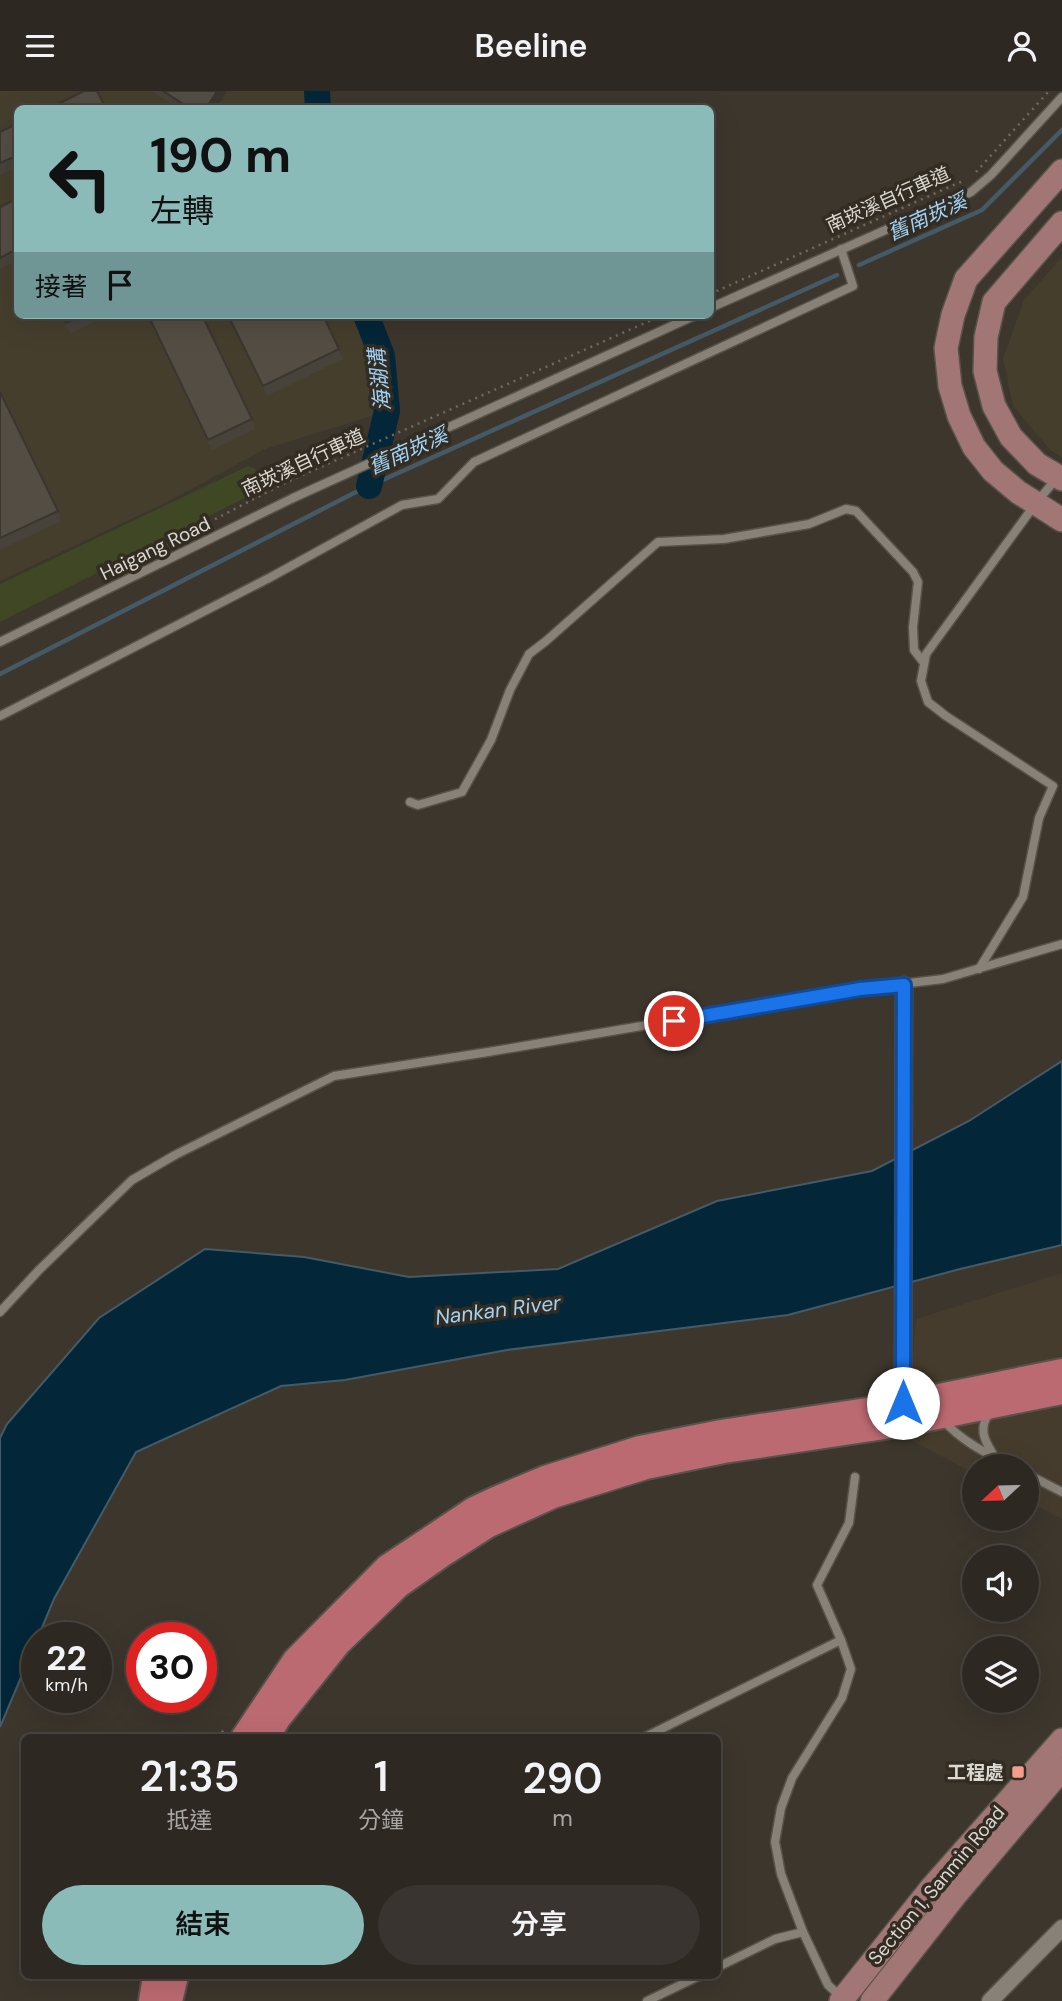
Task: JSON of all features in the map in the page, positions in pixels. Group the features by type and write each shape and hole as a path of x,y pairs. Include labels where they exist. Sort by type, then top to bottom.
{"main road":[{"path":"269,1734 278,1719 338,1643 398,1586 489,1525 553,1496 646,1467 920,1412 1062,1371"},
{"path":"246,1734 295,1660 387,1567 474,1509 545,1478 639,1448 721,1432 998,1405 1062,1392"},
{"path":"151,2001 155,1979"},
{"path":"170,2001 175,1979"}],"street":[{"path":"1062,171 966,279 953,315 946,348 950,386 959,416 974,447 993,471 1018,492 1062,520"},
{"path":"1060,478 1037,464 1011,437 994,406 985,371 986,337 994,302 1062,223"},
{"path":"904,985 903,1313 920,1412"},
{"name":"Section 1, Sanmin Road","path":"843,2000 933,1886 1062,1740"},
{"name":"Section 1, Sanmin Road","path":"872,2001 957,1893 1062,1769"},
{"path":"990,2001 1062,1928"}],"lane":[{"path":"714,306 971,192 991,175 1062,97"},
{"path":"0,716 271,577 402,505 438,499 474,462 853,286 841,249"},
{"name":"Haigang Road","path":"0,642 324,484 687,319"},
{"path":"979,969 1023,897 1039,818 1053,786 928,702 921,681 926,654 1036,503 1060,478"},
{"path":"410,802 418,805 462,792 491,740 510,690 528,654 658,541 724,539 809,524 846,509 856,511 913,572 918,582 913,627 914,650 924,663"},
{"path":"0,1312 39,1270 132,1180 175,1155 334,1076 860,989 943,979 1062,944"},
{"path":"992,1454 984,1440 983,1426 986,1417 998,1405"},
{"path":"920,1412 989,1454"},
{"path":"843,2000 828,1985 803,1933 781,1874 775,1842 792,1778 842,1698 851,1669 817,1585 849,1523 855,1477"},
{"path":"1040,1481 1062,1492"},
{"path":"651,1734 841,1640"},
{"path":"721,1966 775,1939 803,1933"},
{"path":"647,2001 693,1979"}],"path":[{"name":"南崁溪自行車道","path":"714,292 970,178 1048,91"},
{"name":"南崁溪自行車道","path":"96,581 288,482 654,319"}],"shaded area":[{"path":"0,91 317,91 318,105 14,105 14,319 368,319 382,356 387,411 265,449 169,501 0,581"},
{"path":"1062,257 1062,457 1050,450 1013,406 1003,359 1024,300"},
{"path":"1062,1273 1062,1519 1040,1508 1040,1454 962,1454 962,1467 892,1430 910,1386 916,1319"}],"green space":[{"path":"248,466 280,480 0,622 0,584"}],"water":[{"name":"Nankan River","path":"1062,1061 1062,1245 788,1315 507,1350 345,1380 281,1386 136,1452 54,1599 44,1622 21,1622 21,1677 0,1727 0,1438 7,1424 99,1318 205,1249 304,1257 409,1277 558,1269 717,1201 872,1171 969,1121"}],"building":[{"path":"84,91 97,91 104,105 56,105"},
{"path":"163,91 217,91 208,105 185,105"},
{"path":"14,125 14,157 0,163 0,132"},
{"path":"14,200 14,253 0,258 0,207"},
{"path":"204,319 252,419 208,440 151,321"},
{"path":"230,319 325,319 339,349 263,386"},
{"path":"0,392 58,511 0,538"}],"waterway":[{"name":"海湖溝","path":"317,91 318,105"},
{"name":"舊南崁溪","path":"859,265 982,210 1062,130"},
{"name":"舊南崁溪","path":"0,674 354,493 837,275"},
{"name":"海湖溝","path":"368,319 382,356 387,411 369,486"}],"place":[{"name":"工程處","path":"1018,1772"}],"route":[{"path":"674,1021 860,989 904,985 903,1403"}]}
